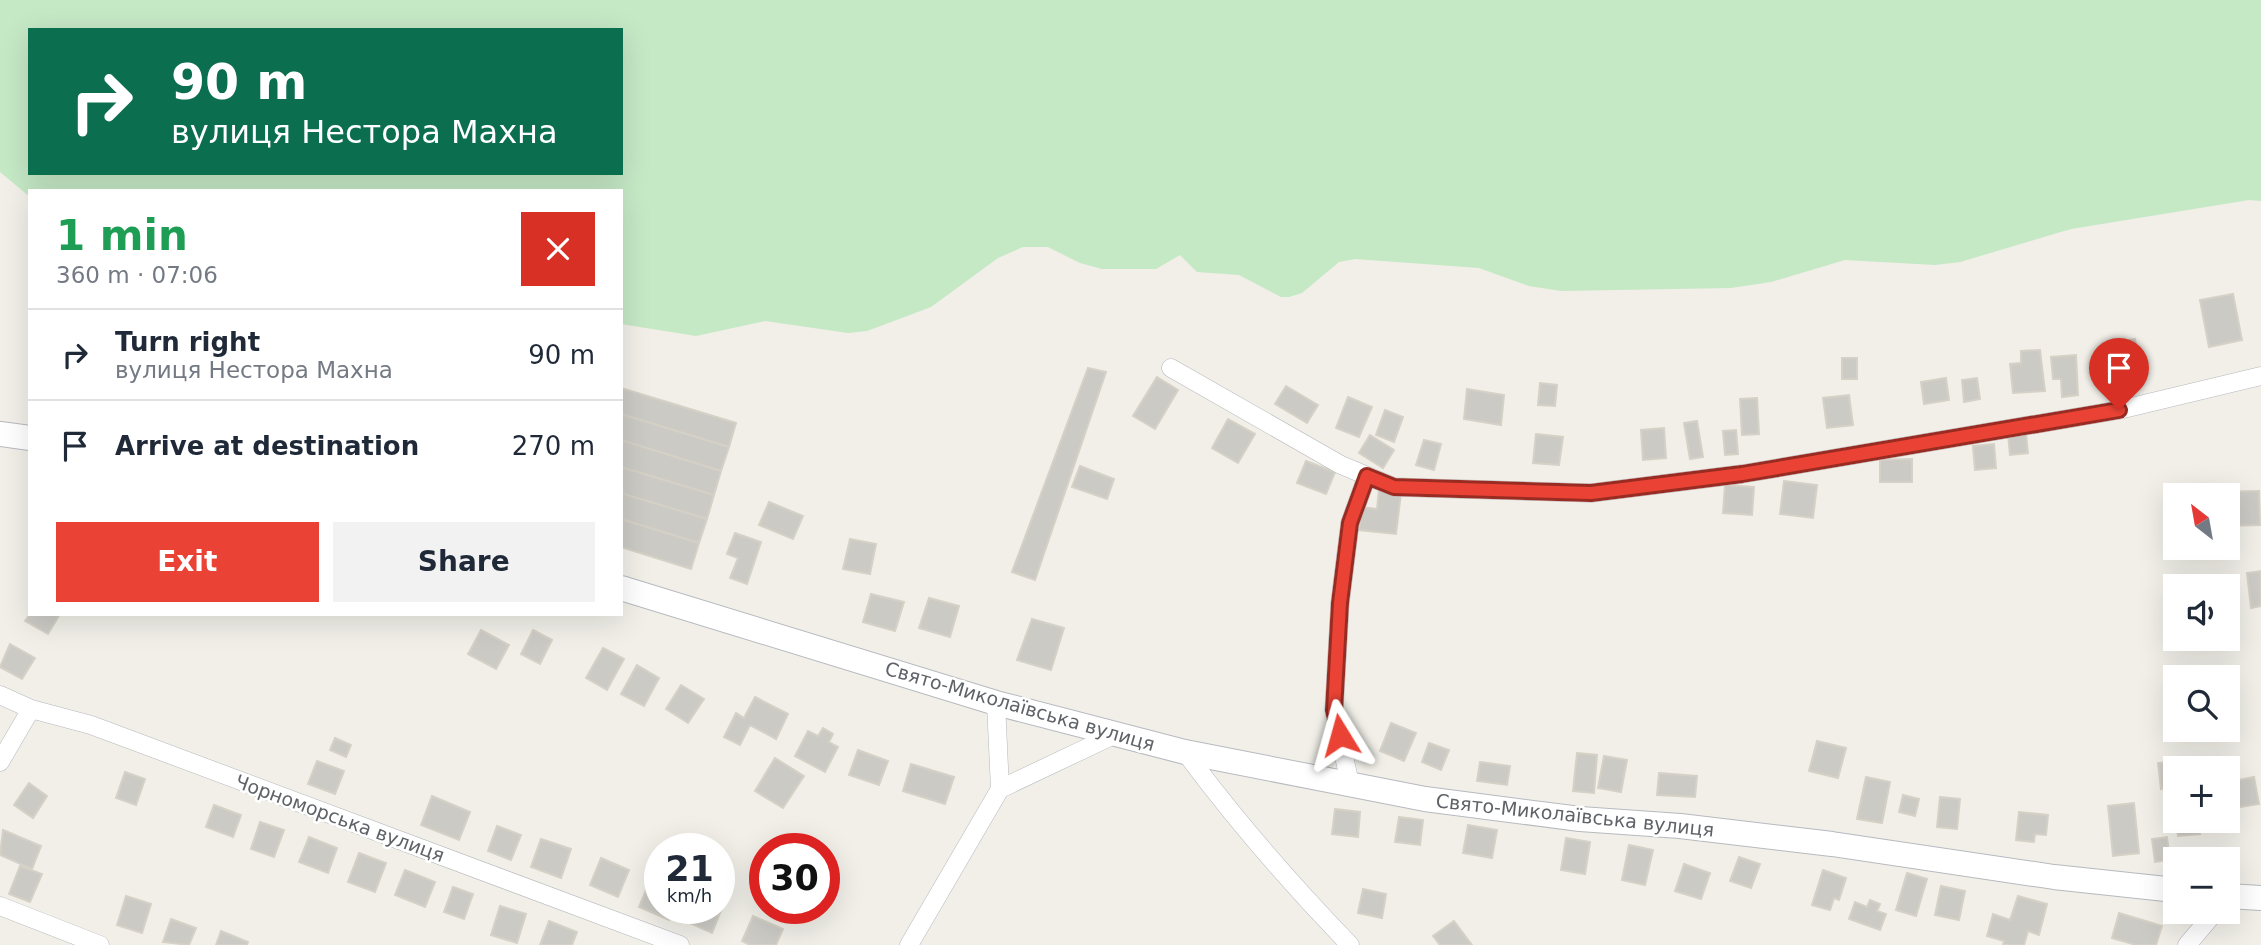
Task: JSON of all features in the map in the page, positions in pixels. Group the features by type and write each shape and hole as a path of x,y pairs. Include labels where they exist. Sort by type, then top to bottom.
{"street":[{"path":"1171,368 1341,465 1394,487 1591,493 1742,474 2106,412 2261,376"},
{"path":"0,434 28,438"},
{"path":"1350,784 1334,710 1340,603 1350,523 1367,476"},
{"name":"Свято-Миколаївська вулиця","path":"623,589 996,703 1185,752 1424,799 1580,819 1708,830 2054,877 2163,889"},
{"name":"Чорноморська вулиця","path":"0,695 31,709 91,725 680,945"},
{"path":"909,945 1000,789 996,703"},
{"path":"0,762 31,709"},
{"path":"1000,789 1116,734"},
{"path":"1185,752 1244,832 1350,945"},
{"path":"2240,900 2261,898"},
{"path":"0,906 100,945"},
{"path":"2187,945 2205,924"}],"green space":[{"path":"0,0 2261,0 2261,201 2249,200 2071,229 1960,262 1935,265 1845,260 1771,282 1731,288 1561,291 1529,286 1479,268 1355,259 1339,262 1302,293 1281,297 1239,275 1197,272 1180,255 1156,269 1102,269 1080,263 1048,247 1023,247 998,258 931,307 867,331 848,333 765,321 696,336 623,324 623,189 28,189 28,195 0,172"}],"building":[{"path":"2233,294 2242,340 2209,347 2200,300"},
{"path":"2135,339 2141,376 2124,378 2121,358 2113,359 2110,343"},
{"path":"2040,350 2045,391 2013,393 2010,364 2021,363 2021,351"},
{"path":"2076,355 2078,395 2062,397 2061,379 2053,379 2051,357"},
{"path":"1842,358 1857,358 1857,379 1842,379"},
{"path":"1088,368 1106,372 1035,580 1012,572"},
{"path":"1157,377 1178,390 1155,429 1133,416"},
{"path":"1946,378 1949,400 1924,404 1921,382"},
{"path":"1977,378 1980,399 1964,402 1962,380"},
{"path":"1540,383 1557,385 1555,406 1538,405"},
{"path":"1286,386 1318,405 1307,423 1275,404"},
{"path":"623,389 736,423 729,447 623,415"},
{"path":"1467,389 1504,395 1501,425 1464,419"},
{"path":"1849,395 1853,425 1827,428 1823,398"},
{"path":"1348,397 1372,407 1359,437 1336,428"},
{"path":"1757,398 1759,434 1742,435 1740,399"},
{"path":"1385,410 1403,417 1394,442 1376,435"},
{"path":"623,415 729,447 721,471 623,441"},
{"path":"1228,419 1255,434 1238,463 1212,448"},
{"path":"1697,421 1703,457 1690,459 1684,423"},
{"path":"1664,428 1666,458 1643,460 1641,430"},
{"path":"1736,430 1738,454 1725,455 1723,431"},
{"path":"2026,433 2028,453 2010,455 2008,434"},
{"path":"1536,434 1563,437 1559,465 1533,463"},
{"path":"1370,435 1394,450 1383,468 1359,453"},
{"path":"1424,440 1441,444 1434,470 1416,465"},
{"path":"623,441 721,471 714,495 623,468"},
{"path":"1994,444 1996,468 1975,470 1973,446"},
{"path":"1912,459 1912,482 1880,482 1880,460"},
{"path":"1306,461 1335,472 1326,494 1297,483"},
{"path":"1080,466 1114,479 1107,499 1072,487"},
{"path":"623,468 714,495 707,519 623,494"},
{"path":"1784,481 1817,485 1813,518 1780,514"},
{"path":"1725,485 1754,487 1752,515 1723,513"},
{"path":"1379,490 1401,493 1396,534 1359,530 1362,507 1377,509"},
{"path":"2240,491 2259,491 2260,525 2240,526"},
{"path":"623,494 707,519 699,543 623,520"},
{"path":"769,502 803,516 793,539 759,525"},
{"path":"623,520 699,543 691,569 623,548"},
{"path":"735,533 761,542 747,584 730,578 738,558 727,554"},
{"path":"850,539 876,544 870,574 843,569"},
{"path":"2261,571 2261,606 2251,608 2247,573"},
{"path":"871,594 904,602 895,631 863,622"},
{"path":"929,598 959,606 950,637 919,628"},
{"path":"29,616 59,616 48,634 25,621"},
{"path":"1032,619 1064,628 1051,670 1017,660"},
{"path":"481,630 509,645 496,669 468,654"},
{"path":"533,630 552,640 540,664 521,654"},
{"path":"10,644 35,658 22,679 0,667"},
{"path":"603,648 624,659 607,690 586,678"},
{"path":"637,665 659,678 644,706 621,694"},
{"path":"681,685 704,699 688,723 666,709"},
{"path":"755,697 788,714 776,739 750,725 740,745 724,737 736,713 744,718"},
{"path":"1391,723 1416,733 1404,761 1380,751"},
{"path":"823,728 833,734 829,742 838,747 825,772 795,756 808,731 818,736"},
{"path":"335,738 351,745 346,757 330,750"},
{"path":"1817,741 1846,748 1838,778 1809,771"},
{"path":"1429,743 1449,750 1441,770 1422,762"},
{"path":"858,750 888,761 879,785 849,775"},
{"path":"1577,753 1597,755 1594,793 1573,791"},
{"path":"1604,756 1627,760 1621,792 1598,788"},
{"path":"775,758 804,776 783,808 755,791"},
{"path":"317,761 344,771 335,794 308,784"},
{"path":"1480,762 1510,766 1507,785 1477,781"},
{"path":"2163,762 2163,789 2161,789 2158,763"},
{"path":"911,764 954,777 945,804 903,791"},
{"path":"125,772 145,779 136,805 116,798"},
{"path":"1659,773 1697,776 1695,797 1657,795"},
{"path":"1866,777 1890,782 1882,823 1857,819"},
{"path":"2254,777 2259,804 2240,807 2240,780"},
{"path":"29,783 47,796 33,818 14,805"},
{"path":"1903,795 1919,799 1915,816 1899,812"},
{"path":"432,796 470,812 459,840 421,825"},
{"path":"1940,797 1960,799 1957,829 1937,827"},
{"path":"2134,803 2139,853 2113,856 2108,806"},
{"path":"214,805 241,815 233,837 206,827"},
{"path":"1335,809 1360,812 1358,837 1332,834"},
{"path":"2019,812 2048,815 2046,835 2035,834 2034,842 2016,840"},
{"path":"1399,817 1423,820 1420,845 1395,842"},
{"path":"260,822 284,830 274,857 251,849"},
{"path":"1468,825 1497,830 1492,858 1463,853"},
{"path":"497,826 521,835 511,860 488,851"},
{"path":"3,830 41,846 32,869 0,855"},
{"path":"2178,833 2200,833 2200,834 2178,836"},
{"path":"309,837 337,848 328,873 299,862"},
{"path":"2167,837 2168,847 2163,847 2163,861 2155,862 2152,839"},
{"path":"1566,838 1590,842 1585,874 1561,870"},
{"path":"541,839 571,849 561,878 531,867"},
{"path":"1629,845 1653,850 1645,885 1622,880"},
{"path":"359,853 386,863 375,892 348,882"},
{"path":"1739,857 1760,864 1751,888 1730,881"},
{"path":"601,858 629,870 618,897 590,885"},
{"path":"1684,864 1710,873 1701,899 1675,891"},
{"path":"20,866 42,874 30,902 9,894"},
{"path":"405,870 435,882 425,907 395,895"},
{"path":"1823,870 1846,878 1839,900 1834,898 1830,910 1812,905"},
{"path":"1907,873 1927,879 1916,916 1896,910"},
{"path":"1941,886 1965,891 1959,920 1935,915"},
{"path":"453,887 473,894 464,919 444,912"},
{"path":"1363,889 1386,894 1382,918 1358,913"},
{"path":"644,895 644,909 639,907"},
{"path":"126,896 151,904 142,933 117,925"},
{"path":"2018,896 2047,904 2039,935 2028,931 2024,945 2003,945 2004,941 1987,936 1993,914 2010,920"},
{"path":"1870,900 1880,904 1877,911 1886,914 1880,930 1849,919 1855,902 1867,907"},
{"path":"500,906 526,914 517,943 491,935"},
{"path":"2119,913 2162,926 2156,945 2136,945 2112,938"},
{"path":"171,919 196,928 189,945 163,942"},
{"path":"549,921 577,932 572,945 540,945"},
{"path":"1454,921 1472,945 1440,945 1433,936"},
{"path":"692,924 716,924 712,933"},
{"path":"749,924 771,924 783,929 776,945 750,945 742,941"},
{"path":"221,931 248,942 247,945 216,945"}],"route":[{"path":"1340,735 1334,710 1340,603 1350,523 1367,476 1394,487 1591,493 1742,474 2119,410"}]}
